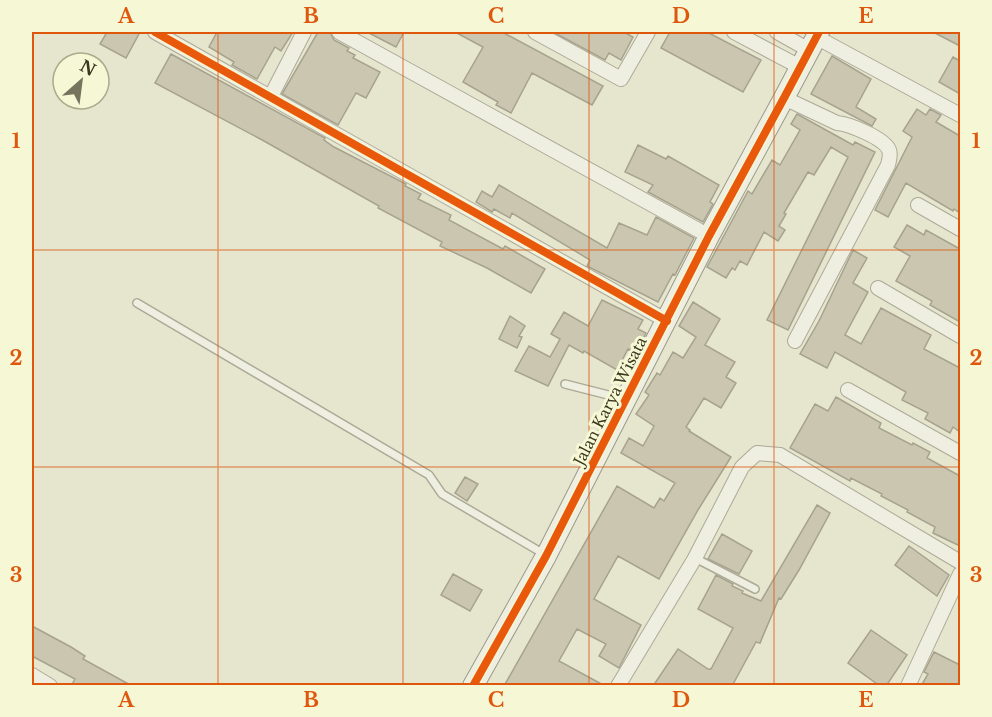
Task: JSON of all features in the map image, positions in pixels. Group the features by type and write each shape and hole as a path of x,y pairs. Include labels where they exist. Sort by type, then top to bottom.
{"street":[{"path":"154,32 272,96 667,321"},
{"path":"272,96 304,32"},
{"path":"339,32 709,236"},
{"path":"535,32 621,79 648,32"},
{"path":"734,32 811,46"},
{"path":"777,32 960,115"},
{"name":"Jalan Karya Wisata","path":"473,686 546,556 709,236 811,46"},
{"path":"786,95 839,117 844,124 877,138 886,145 890,153 888,165 795,341"},
{"path":"918,205 960,229"},
{"path":"878,288 960,336"},
{"path":"848,390 960,453"},
{"path":"618,686 695,558 742,467 758,453 780,455 960,562"},
{"path":"908,686 960,574"},
{"path":"32,675 50,686"}],"lane":[{"path":"137,303 429,475 442,494 546,556"},
{"path":"565,384 626,399"},
{"path":"695,558 755,589"}],"building":[{"path":"107,32 140,32 126,58 100,44"},
{"path":"217,32 293,32 281,51 275,47 257,79 232,65 234,62 209,47"},
{"path":"318,32 330,32 334,40 349,48 347,51 355,55 353,58 380,72 366,98 356,93 338,125 282,94"},
{"path":"367,32 404,32 396,47"},
{"path":"455,32 502,32 603,86 592,105 532,73 511,113 496,105 498,102 463,82 483,47"},
{"path":"553,32 624,32 633,37 621,60 609,53 605,60"},
{"path":"670,32 707,32 761,60 743,92 661,48"},
{"path":"933,32 960,32 960,46"},
{"path":"171,54 325,138 324,140 334,147 406,184 405,186 421,194 418,199 451,215 449,220 503,249 505,246 545,269 531,293 487,268 440,246 442,242 378,208 379,206 264,141 155,83"},
{"path":"832,56 871,79 856,107 876,119 872,126 811,94"},
{"path":"953,57 960,61 960,94 939,82"},
{"path":"917,109 926,115 930,109 941,115 936,122 960,136 960,213 906,183 888,217 875,210 912,137 903,131"},
{"path":"797,114 853,145 855,142 875,152 788,330 767,320 848,157 831,147 814,175 808,172 784,213 786,214 779,226 785,230 778,241 764,232 747,265 740,261 735,270 732,268 726,278 707,267 748,191 752,194 772,160 780,165 800,130 791,124"},
{"path":"638,145 666,159 668,156 719,185 710,202 713,204 703,222 648,192 653,185 625,172"},
{"path":"499,185 607,248 619,223 647,235 656,217 694,238 658,302 587,266 590,260 512,213 510,218 494,209 492,212 476,202 482,191 492,197"},
{"path":"907,225 924,235 926,230 960,249 960,322 930,305 932,301 896,281 910,256 894,247"},
{"path":"853,250 867,258 853,283 868,292 845,335 861,344 881,308 931,335 924,349 960,368 960,432 953,427 950,433 925,419 928,413 902,400 906,392 835,352 827,368 800,354 819,321"},
{"path":"602,300 643,320 638,329 646,333 636,353 628,349 617,370 569,345 548,386 515,371 529,346 550,357 560,339 551,334 564,312 588,326"},
{"path":"693,302 720,319 705,345 735,362 726,377 736,383 721,408 704,398 686,427 731,457 659,579 618,556 594,599 641,625 619,668 599,656 606,644 577,629 559,661 605,686 504,686 617,486 654,508 660,498 664,501 675,483 621,453 629,438 643,446 654,426 636,414 649,395 645,392 657,373 660,375 673,352 683,358 696,337 679,326"},
{"path":"510,316 525,326 519,336 522,337 517,348 499,339"},
{"path":"836,397 881,423 879,428 930,452 927,458 960,476 960,546 933,533 935,527 881,496 882,494 851,478 850,481 790,448 815,404 828,411"},
{"path":"465,477 478,484 467,501 455,493"},
{"path":"817,505 830,513 799,570 781,599 779,598 760,643 756,642 732,686 653,686 678,649 711,669 733,628 698,609 716,575 733,584 732,586 743,591 742,593 761,601"},
{"path":"722,534 752,551 739,574 708,559"},
{"path":"909,546 949,575 937,596 895,565"},
{"path":"453,574 482,590 470,611 441,595"},
{"path":"32,626 85,656 83,659 132,686 71,686 75,679 32,656"},
{"path":"871,630 907,655 886,686 880,686 848,663"},
{"path":"934,652 960,665 960,686 921,686 928,674 924,672"}],"cycle path":[{"path":"155,32 667,321"},
{"path":"473,686 546,556 709,236 819,32"}]}
